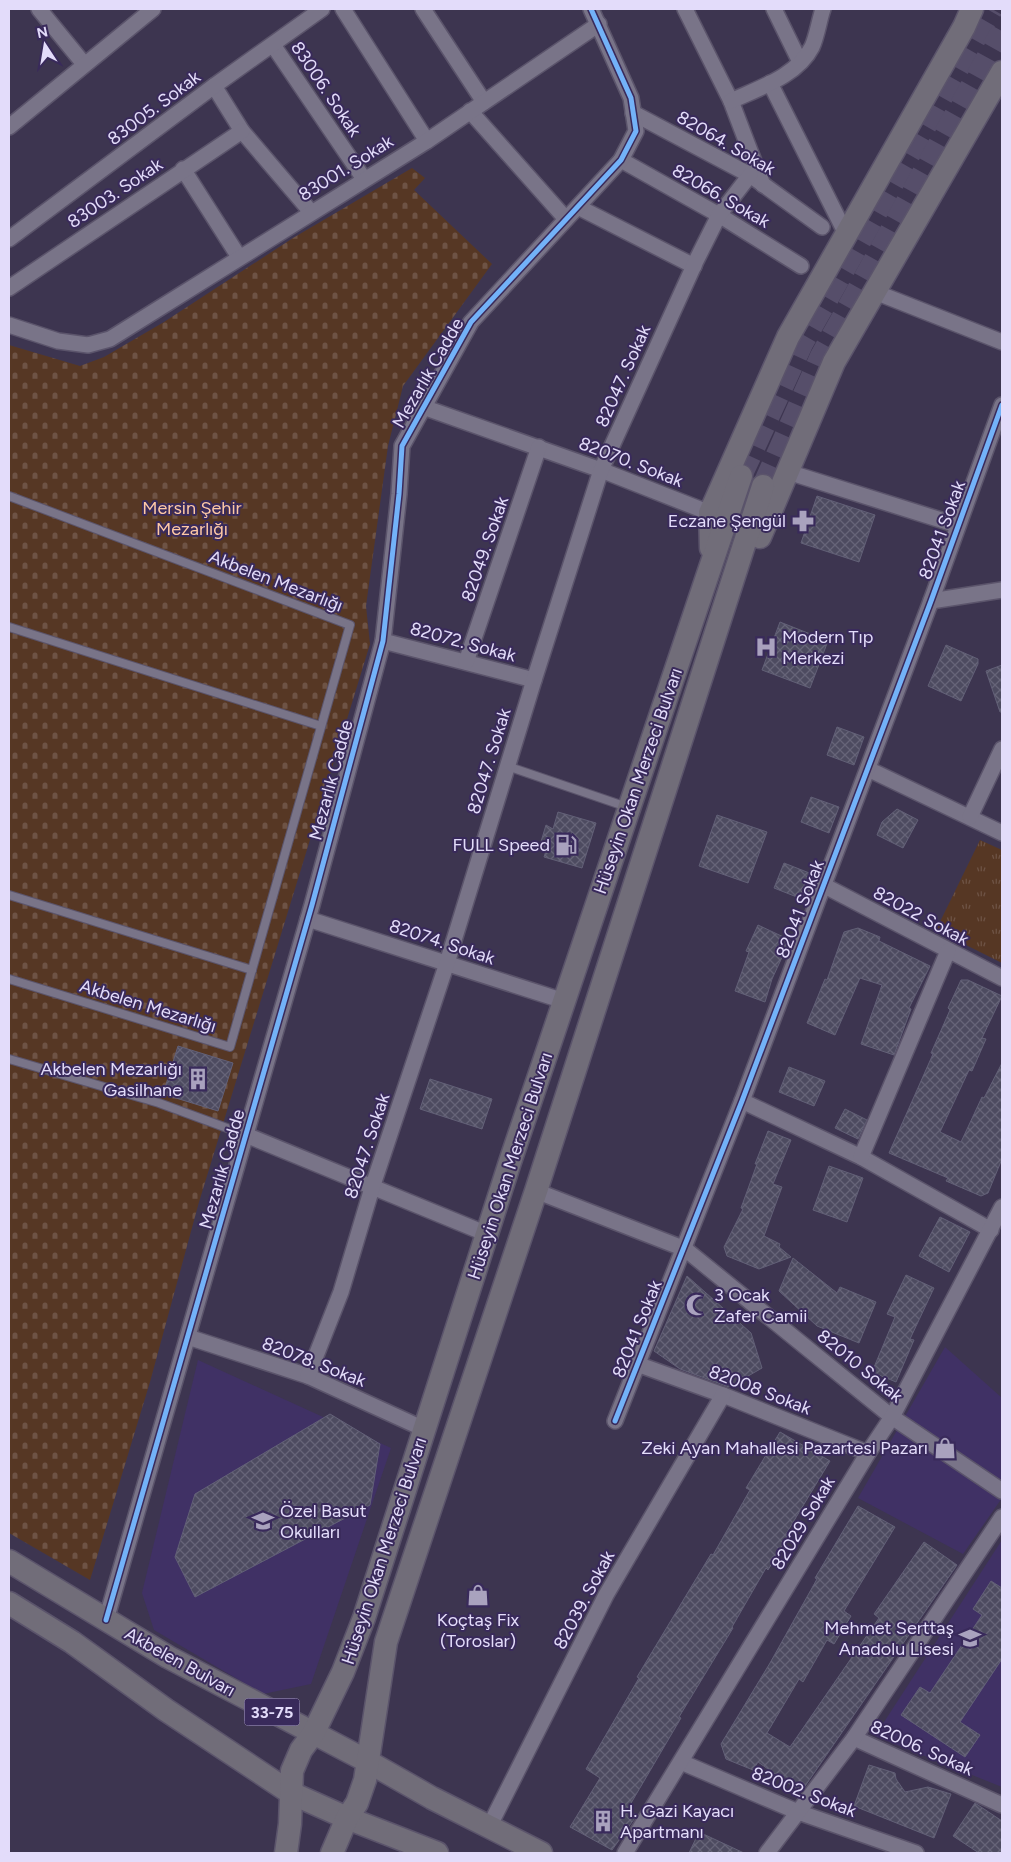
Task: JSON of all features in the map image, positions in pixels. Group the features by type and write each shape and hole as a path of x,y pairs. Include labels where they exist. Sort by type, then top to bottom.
{"main road":[{"path":"712,561 710,513 788,337 964,27 972,9"},
{"path":"736,570 761,535 834,362 1002,72"},
{"name":"Hüseyin Okan Merzeci Bulvarı","path":"286,1853 290,1824 292,1771 301,1750 313,1734 343,1672 364,1618 487,1234 741,476"},
{"name":"Hüseyin Okan Merzeci Bulvarı","path":"332,1853 347,1818 357,1803 365,1780 386,1642 536,1191 763,486"},
{"name":"Akbelen Bulvarı","path":"9,1560 168,1657 367,1761 432,1798 541,1853"},
{"path":"9,1603 72,1642 173,1715 291,1793 347,1818 437,1853"}],"street":[{"path":"39,9 84,64"},
{"path":"9,127 153,9"},
{"name":"83005. Sokak","path":"9,239 214,86 322,9"},
{"path":"343,9 427,140"},
{"path":"423,9 484,102"},
{"name":"Mezarlık Cadde","path":"106,1620 308,919 383,641 399,494 402,446 471,322 621,160 636,131 630,98 591,9"},
{"path":"685,9 731,101 763,185"},
{"path":"774,9 800,62"},
{"path":"731,101 770,83 789,72 800,62 812,47 823,9"},
{"name":"83001. Sokak","path":"9,325 58,341 88,345 110,339 427,140 599,24"},
{"name":"83006. Sokak","path":"273,45 364,179"},
{"path":"770,83 846,234"},
{"path":"214,86 242,131 311,212"},
{"path":"470,111 566,219"},
{"name":"82064. Sokak","path":"633,113 750,175 822,227"},
{"name":"83003. Sokak","path":"9,288 242,131"},
{"name":"82066. Sokak","path":"621,160 720,215 801,266"},
{"path":"184,169 239,257"},
{"name":"82047. Sokak","path":"308,1376 341,1292 372,1188 447,963 601,470 694,266 720,215 750,175"},
{"path":"582,209 694,266"},
{"path":"875,292 1002,342"},
{"name":"82041 Sokak","path":"615,1421 685,1249 742,1101 931,601 957,525 997,434 1002,405"},
{"name":"82070. Sokak","path":"423,407 539,447 710,513"},
{"name":"82049. Sokak","path":"466,662 539,447"},
{"path":"788,472 957,525"},
{"path":"931,601 1002,590"},
{"name":"82072. Sokak","path":"383,641 534,680"},
{"path":"970,817 1002,749"},
{"path":"868,769 1002,833"},
{"name":"82022 Sokak","path":"823,885 1002,978"},
{"name":"82074. Sokak","path":"308,919 564,1001"},
{"path":"861,1158 948,951"},
{"path":"742,1101 861,1158 991,1230"},
{"path":"246,1135 487,1234"},
{"name":"82010 Sokak","path":"536,1191 685,1249 892,1417 1002,1491"},
{"name":"82029 Sokak","path":"625,1853 868,1452 892,1417 1002,1207"},
{"name":"82078. Sokak","path":"188,1337 308,1376 424,1429"},
{"name":"82008 Sokak","path":"637,1364 723,1395 868,1452"},
{"name":"82039. Sokak","path":"489,1827 606,1595 723,1395"},
{"path":"767,1853 854,1738 1002,1517"},
{"name":"82006. Sokak","path":"854,1738 1002,1805"},
{"name":"82002. Sokak","path":"681,1762 798,1812 916,1853"}],"lane":[{"name":"Akbelen Mezarlığı","path":"9,496 350,625 230,1047 9,979"},
{"path":"9,627 321,726"},
{"path":"507,766 629,808"},
{"path":"9,895 252,970"},
{"path":"9,1059 159,1103 246,1135"}],"shaded area":[{"name":"Zeki Ayan Mahallesi Pazartesi Pazarı","path":"945,1347 1002,1398 1002,1498 963,1554 858,1498"},
{"name":"Özel Basut Okulları","path":"198,1360 391,1448 311,1684 263,1694 154,1630 142,1593"},
{"name":"Mehmet Serttaş Anadolu Lisesi","path":"1002,1540 1002,1787 875,1736"}],"green space":[{"name":"Mersin Şehir Mezarlığı","path":"412,168 425,178 414,190 492,264 403,386 388,446 366,606 370,644 199,1202 150,1382 90,1580 9,1533 9,345 80,366 104,357 164,322 293,238"},
{"path":"980,840 1002,850 1002,963 936,930"}],"building":[{"path":"817,496 875,515 859,562 801,543"},
{"path":"780,622 828,641 810,688 762,670"},
{"path":"946,645 978,659 978,664 961,701 928,686"},
{"path":"1002,665 1002,712 1000,712 986,671"},
{"path":"837,727 864,737 854,765 827,755"},
{"path":"811,797 839,807 829,833 801,822"},
{"path":"897,809 918,820 903,848 877,835 882,822"},
{"path":"558,812 596,823 582,868 544,857 547,848 540,845 546,825 553,829"},
{"path":"717,815 767,832 748,883 699,866"},
{"path":"784,863 817,876 807,901 774,888"},
{"path":"758,925 790,940 772,979 765,1002 735,991 749,952 746,951"},
{"path":"858,928 880,937 879,941 930,966 909,1008 911,1009 894,1055 861,1044 882,985 860,978 835,1035 807,1023 825,979 827,980 844,932"},
{"path":"961,980 968,980 1002,996 982,1038 986,1039 972,1071 969,1070 940,1132 961,1142 982,1097 984,1098 1002,1063 1002,1159 988,1193 981,1196 946,1181 948,1178 889,1153 933,1054 931,1053 950,1010 948,1008"},
{"name":"Akbelen Mezarlığı Gasilhane","path":"178,1046 233,1063 218,1111 163,1094"},
{"path":"789,1067 825,1081 814,1106 779,1092"},
{"path":"430,1079 492,1099 482,1129 420,1109"},
{"path":"845,1109 867,1120 858,1139 835,1128"},
{"path":"768,1131 791,1140 773,1184 782,1187 764,1236 780,1244 779,1247 791,1257 759,1269 727,1256 724,1247 743,1209 741,1208 757,1164 755,1164"},
{"path":"829,1166 863,1178 847,1222 813,1210"},
{"path":"940,1217 970,1232 949,1272 919,1256"},
{"path":"793,1258 837,1293 840,1287 876,1302 859,1343 817,1326 779,1291"},
{"path":"906,1275 934,1288 910,1339 914,1340 896,1382 872,1372 895,1317 887,1314"},
{"name":"3 Ocak Zafer Camii","path":"687,1276 751,1333 762,1368 729,1387 680,1369 654,1351"},
{"path":"330,1414 380,1444 370,1505 195,1597 175,1557 195,1494"},
{"path":"780,1432 830,1461 786,1534 788,1536 768,1570 766,1568 733,1628 679,1717 681,1718 627,1810 637,1815 612,1850 570,1827 600,1778 586,1769 639,1678 637,1677 711,1554 713,1555 750,1490 746,1488"},
{"path":"858,1506 895,1527 844,1611 851,1616 834,1644 827,1640 803,1682 799,1679 767,1733 790,1747 879,1618 874,1614 924,1542 957,1565 801,1792 758,1762 753,1770 726,1759 721,1744 770,1663 817,1579 815,1578"},
{"path":"991,1581 1002,1588 1002,1659 960,1722 980,1735 965,1757 901,1715 920,1687 930,1693 982,1615 973,1609"},
{"path":"869,1765 895,1773 896,1779 905,1792 928,1787 951,1794 934,1838 854,1806"},
{"path":"975,1803 1002,1821 1002,1853 979,1853 953,1836"},
{"path":"699,1832 744,1853 689,1853"}],"tunnel":[{"path":"741,476 803,342 992,9"},
{"path":"763,486 821,356 1002,31"}],"cycle path":[{"path":"106,1620 312,905 383,641 399,494 402,446 471,322 621,160 636,131 631,98 591,9"},
{"path":"615,1421 742,1101 931,601 1002,405"}],"place":[{"name":"Eczane Şengül","path":"803,521"},
{"name":"Modern Tıp Merkezi","path":"766,647"},
{"name":"FULL Speed","path":"566,845"},
{"name":"Akbelen Mezarlığı Gasilhane","path":"198,1079"},
{"name":"3 Ocak Zafer Camii","path":"697,1305"},
{"name":"Zeki Ayan Mahallesi Pazartesi Pazarı","path":"945,1448"},
{"name":"Özel Basut Okulları","path":"263,1521"},
{"name":"Koçtaş Fix (Toroslar)","path":"478,1595"},
{"name":"Mehmet Serttaş Anadolu Lisesi","path":"970,1638"},
{"name":"H. Gazi Kayacı Apartmanı","path":"603,1821"}]}
